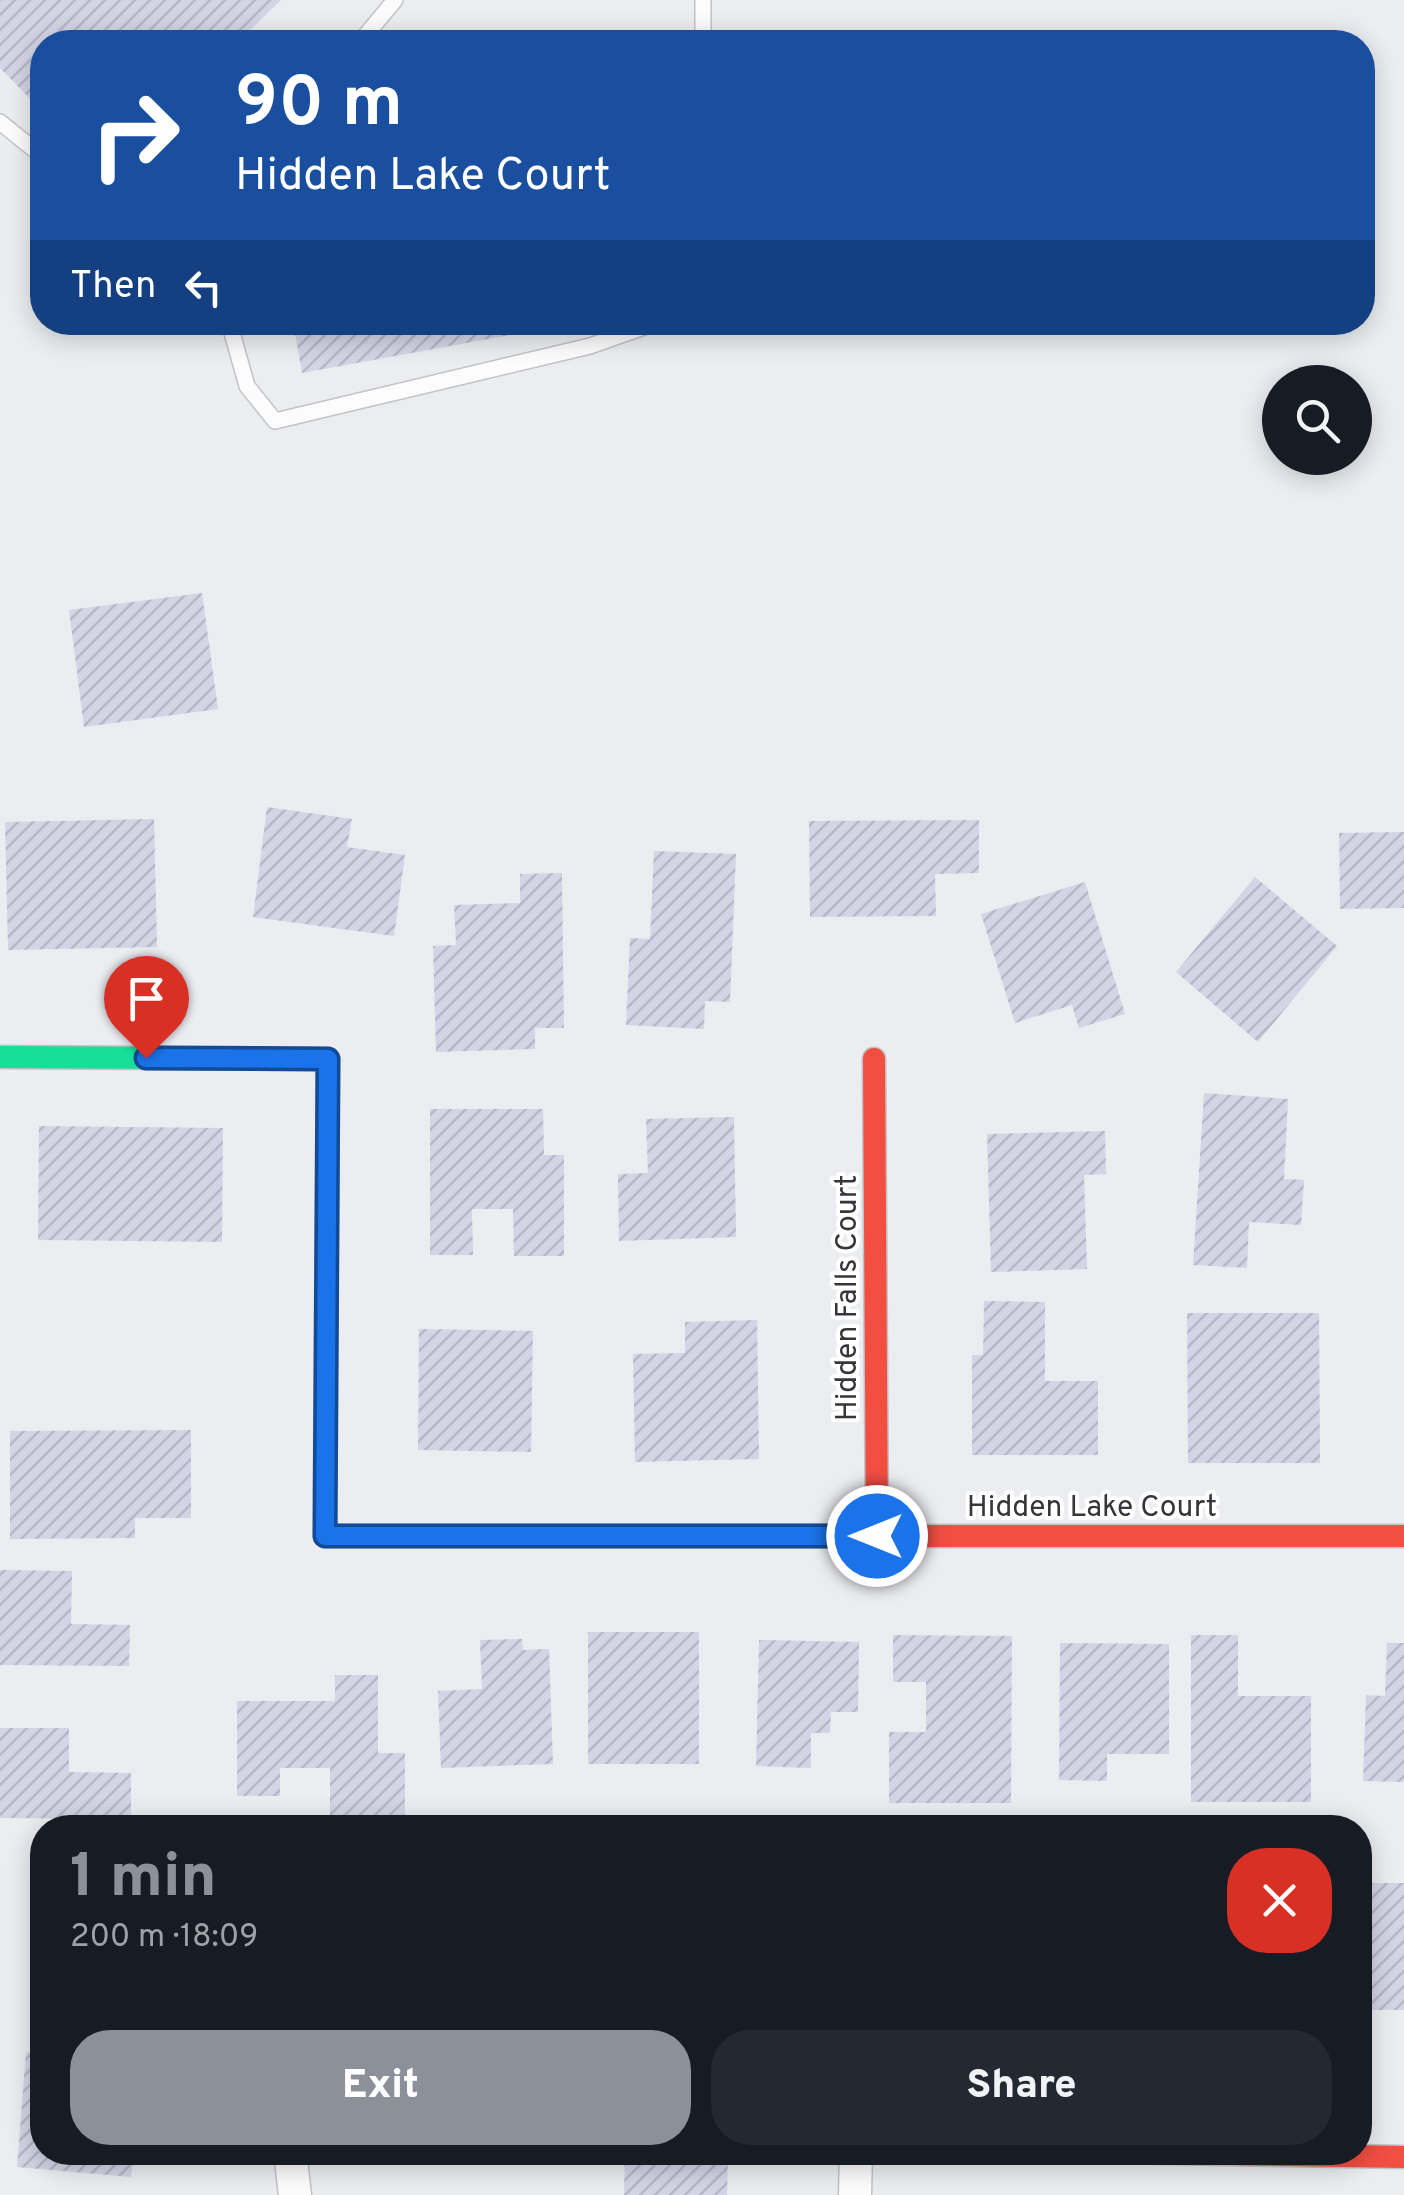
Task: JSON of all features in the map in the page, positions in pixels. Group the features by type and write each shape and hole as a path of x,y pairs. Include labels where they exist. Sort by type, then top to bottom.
{"street":[{"name":"Hidden Lake Court","path":"0,1056 328,1059 325,1536 1404,1536"},
{"name":"Hidden Falls Court","path":"874,1059 877,1536"},
{"path":"1372,2156 1404,2157"},
{"path":"292,2165 295,2195"},
{"path":"855,2195 856,2165"}],"lane":[{"path":"370,30 395,0"},
{"path":"703,30 704,0"},
{"path":"0,122 30,146"},
{"path":"233,335 247,386 275,422 590,346 621,335"}],"building":[{"path":"0,0 281,0 250,30 30,30 30,99 0,68"},
{"path":"295,335 510,335 302,373"},
{"path":"202,593 218,709 84,727 69,610"},
{"path":"267,807 352,819 347,847 405,855 394,936 253,917"},
{"path":"154,819 157,947 8,950 5,822"},
{"path":"979,820 979,873 935,874 936,916 810,917 809,821"},
{"path":"1404,832 1404,908 1340,909 1339,833"},
{"path":"654,851 736,854 730,1002 705,1001 704,1029 626,1025 630,938 650,939"},
{"path":"562,873 564,1028 535,1028 535,1049 436,1052 433,946 456,945 454,905 520,903 520,874"},
{"path":"1255,877 1337,946 1258,1042 1176,972"},
{"path":"1085,882 1125,1014 1079,1028 1072,1005 1015,1023 981,914"},
{"path":"1204,1093 1288,1099 1284,1179 1304,1180 1301,1225 1249,1222 1247,1268 1193,1265"},
{"path":"430,1109 543,1109 544,1155 564,1155 564,1256 514,1256 513,1209 472,1209 473,1255 430,1255"},
{"path":"734,1117 736,1237 619,1241 618,1174 648,1173 646,1119"},
{"path":"39,1126 223,1128 222,1242 38,1240"},
{"path":"1105,1131 1106,1174 1084,1175 1087,1269 991,1272 987,1134"},
{"path":"984,1301 1045,1302 1045,1381 1098,1381 1098,1455 972,1455 972,1355 983,1355"},
{"path":"1187,1313 1319,1313 1320,1463 1188,1463"},
{"path":"757,1320 759,1459 635,1462 633,1354 685,1353 685,1322"},
{"path":"419,1329 533,1331 531,1452 418,1450"},
{"path":"191,1430 191,1518 135,1518 135,1538 10,1539 10,1431"},
{"path":"0,1570 72,1571 71,1624 130,1625 129,1666 0,1665"},
{"path":"588,1632 699,1632 699,1764 588,1764"},
{"path":"893,1635 1012,1636 1011,1803 889,1803 889,1732 926,1732 926,1682 893,1682"},
{"path":"1191,1635 1238,1635 1238,1696 1311,1696 1311,1802 1191,1802"},
{"path":"522,1639 523,1650 549,1649 553,1764 441,1768 438,1691 482,1689 480,1640"},
{"path":"759,1640 859,1642 858,1712 831,1712 830,1733 811,1733 811,1768 756,1766"},
{"path":"1060,1643 1169,1644 1169,1754 1107,1754 1107,1781 1059,1780"},
{"path":"1387,1643 1404,1643 1404,1782 1363,1781 1366,1695 1385,1696"},
{"path":"335,1675 378,1675 378,1753 405,1753 405,1815 330,1815 330,1768 280,1768 280,1796 237,1796 237,1701 335,1701"},
{"path":"0,1728 69,1728 69,1772 131,1773 131,1815 0,1818"},
{"path":"1372,1883 1404,1883 1404,2010 1372,2010"},
{"path":"26,2052 30,2052 30,2165 132,2165 131,2177 17,2167"},
{"path":"625,2165 728,2165 727,2195 624,2195"}],"traffic: fast":[{"path":"0,1057 328,1059 325,1491"}],"traffic: slow":[{"path":"325,1491 325,1536 878,1536"}],"traffic: jam":[{"path":"874,1059 877,1536"},
{"path":"878,1536 1404,1536"},
{"path":"1372,2156 1404,2157"}],"route":[{"path":"146,1058 328,1059 325,1536 877,1536"}]}
